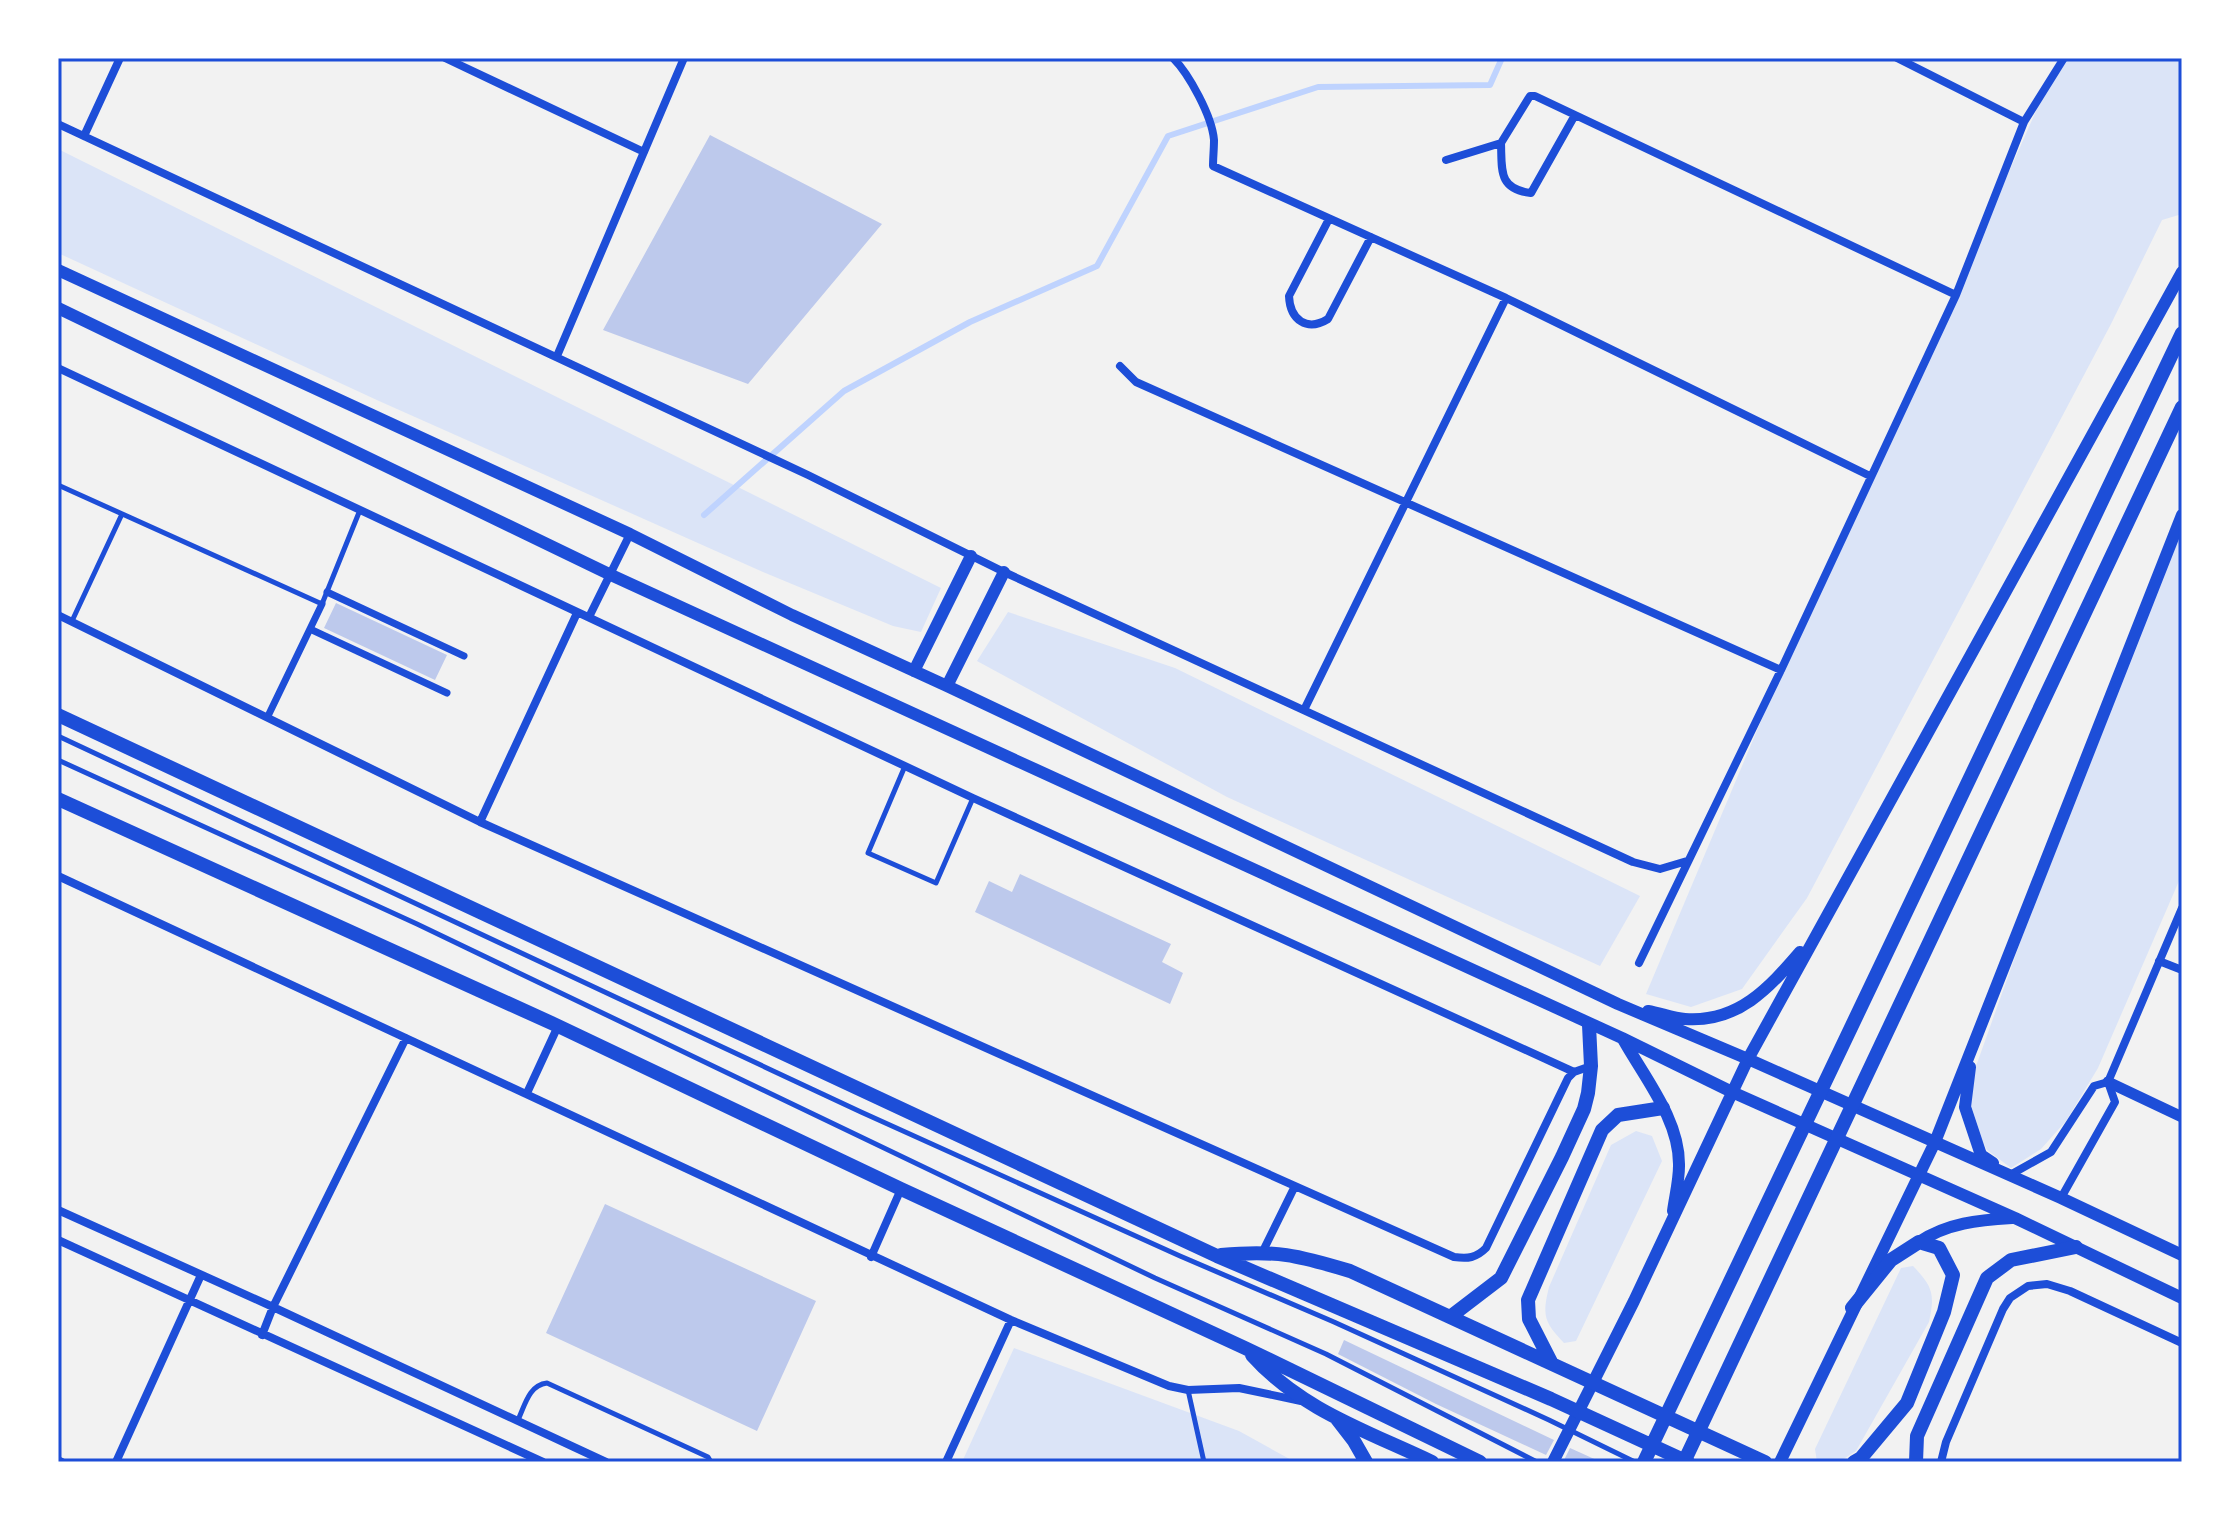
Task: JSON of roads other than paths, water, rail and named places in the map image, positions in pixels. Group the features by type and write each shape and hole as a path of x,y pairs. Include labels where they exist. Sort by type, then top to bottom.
{"main road":[{"path":"58,270 630,534 792,615 1618,1004 2010,1175 2182,1255"},
{"path":"1553,1462 1670,1226 1748,1059 2182,272"},
{"path":"58,308 611,575 1622,1038 1732,1092 2015,1218 2182,1298"},
{"path":"1644,1462 2182,333"},
{"path":"58,715 1217,1256 1551,1399 1686,1462 2182,407"},
{"path":"1780,1462 1935,1142 2182,515"},
{"path":"914,671 971,556"},
{"path":"947,686 1004,572"},
{"path":"58,799 558,1026 1245,1348 1480,1462"},
{"path":"1618,1004 1686,1019 1727,1014 1751,1003 1771,986 1815,935"},
{"path":"1450,1317 1501,1278 1584,1109 1591,1066 1589,1025"},
{"path":"1622,1038 1663,1108 1674,1137 1679,1165 1670,1226"},
{"path":"1972,1052 1965,1107 1981,1155 2010,1175"},
{"path":"1558,1368 1529,1319 1528,1300 1602,1130 1618,1115 1663,1108"},
{"path":"1852,1308 1891,1260 1933,1232 1975,1220 2015,1218"},
{"path":"1854,1462 1861,1458 1907,1403 1944,1312 1953,1275 1939,1248 1919,1242"},
{"path":"1916,1462 1917,1436 1987,1278 2011,1260 2076,1247"},
{"path":"1217,1256 1263,1251 1296,1254 1350,1271 1765,1462"},
{"path":"1245,1348 1277,1382 1305,1402 1432,1462"},
{"path":"1335,1416 1366,1462"}],"street":[{"path":"84,136 120,58"},
{"path":"445,58 644,152"},
{"path":"557,356 684,58"},
{"path":"1173,58 1197,94 1213,136 1213,166 1506,298 1870,476"},
{"path":"1897,58 2024,122"},
{"path":"1639,963 1781,670 1956,295 2024,122 2064,58"},
{"path":"1446,160 1501,143 1530,96 1535,96 1956,295"},
{"path":"1501,143 1504,178 1518,191 1531,193 1575,115"},
{"path":"58,124 557,356 1004,572 1633,862 1660,869 1687,861"},
{"path":"1329,219 1289,296 1290,310 1308,324 1319,325 1328,319 1371,237"},
{"path":"1304,710 1506,298"},
{"path":"1120,366 1136,382 1781,670"},
{"path":"58,368 973,798 1574,1072"},
{"path":"589,617 630,534"},
{"path":"327,592 464,656"},
{"path":"268,716 322,604"},
{"path":"480,822 577,613"},
{"path":"58,615 480,822 1454,1257 1479,1256 1486,1248 1560,1093 1574,1072 1591,1066"},
{"path":"310,629 447,693"},
{"path":"58,876 1011,1320 1169,1386 1188,1390 1239,1388 1305,1402"},
{"path":"2061,1198 2115,1102 2108,1082 2182,908"},
{"path":"2159,961 2182,970"},
{"path":"527,1093 558,1026"},
{"path":"262,1335 406,1038"},
{"path":"2010,1175 2051,1152 2094,1086 2108,1082 2182,1117"},
{"path":"1263,1251 1294,1188"},
{"path":"871,1257 901,1189"},
{"path":"58,1210 606,1462"},
{"path":"58,1240 543,1462"},
{"path":"116,1462 201,1275"},
{"path":"1941,1462 1946,1442 2003,1309 2018,1290 2038,1284 2070,1291 2182,1343"},
{"path":"946,1462 1011,1320"}],"lane":[{"path":"58,485 322,604 360,510"},
{"path":"72,621 122,514"},
{"path":"58,736 440,912 861,1112 1549,1420 1635,1462"},
{"path":"58,760 417,924 1155,1278 1326,1354 1537,1462"},
{"path":"905,766 868,853 936,883 973,798"},
{"path":"517,1421 531,1390 547,1383 708,1457 711,1462"},
{"path":"1188,1390 1204,1462"}],"waterway":[{"path":"704,515 844,391 970,322 1097,266 1168,136 1318,87 1490,85 1502,58"}]}
